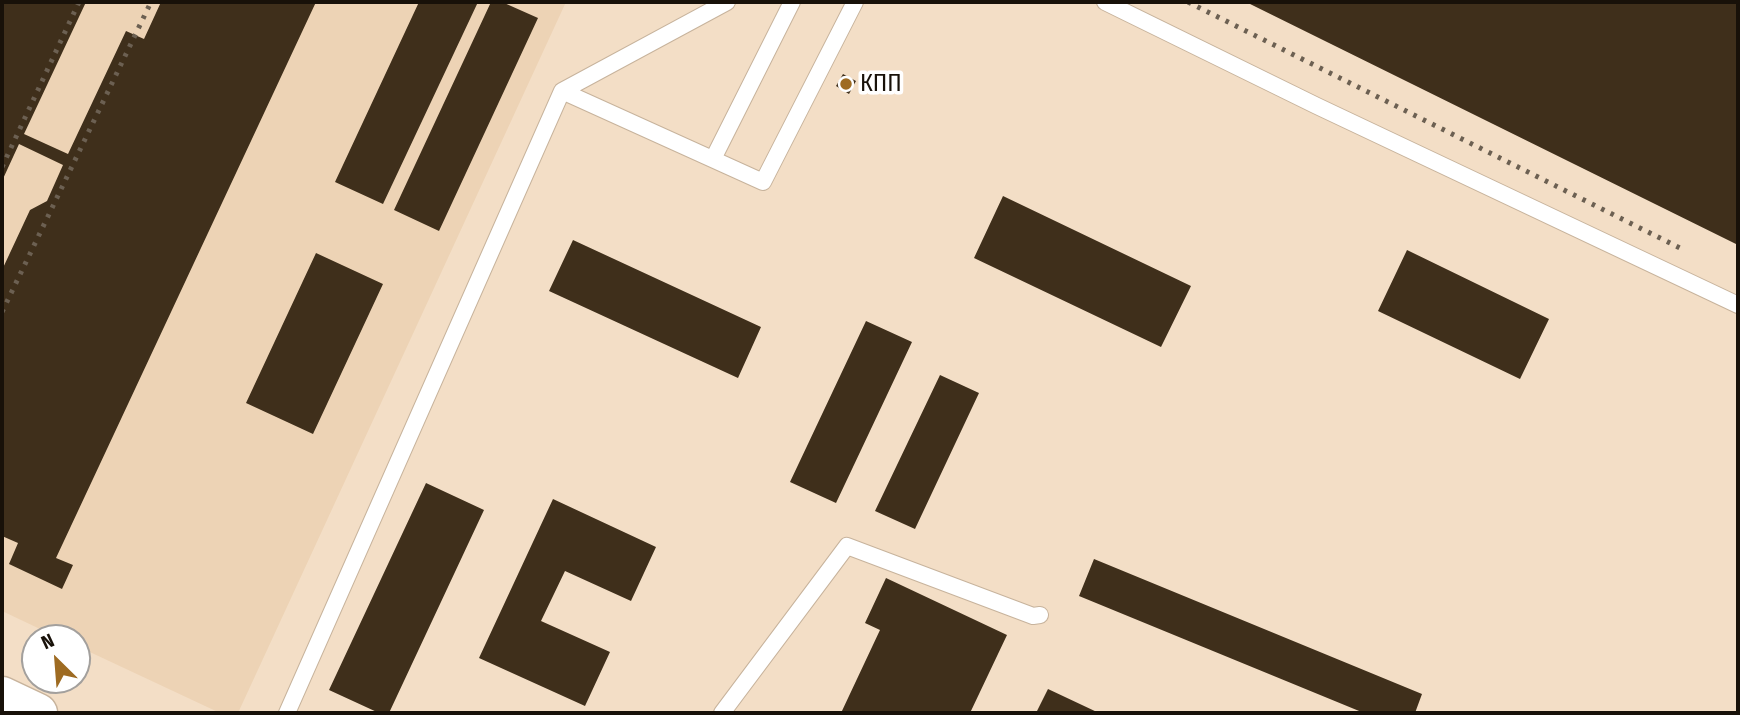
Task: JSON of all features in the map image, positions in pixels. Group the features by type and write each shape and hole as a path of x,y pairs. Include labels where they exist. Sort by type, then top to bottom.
{"street":[{"path":"2,696 38,713"}],"lane":[{"path":"287,713 562,91 727,2"},
{"path":"713,159 792,2"},
{"path":"562,91 763,182 855,2"},
{"path":"1105,2 1738,306"},
{"path":"722,713 847,547 1033,617 1040,615"}],"shaded area":[{"path":"2,2 566,2 238,713 220,713 91,653 91,624 29,624 2,611"}],"building":[{"path":"2,2 86,2 24,134 68,154 126,31 144,39 161,2 316,2 56,558 73,565 62,589 9,564 18,543 2,536 2,270 30,210 47,201 63,165 19,144 2,181"},
{"path":"419,2 478,2 383,204 335,182"},
{"path":"491,2 502,2 538,18 439,231 394,210"},
{"path":"1246,2 1738,2 1738,245"},
{"name":"КПП","path":"843,74 856,81 849,94 836,86"},
{"path":"1003,196 1191,286 1161,347 974,258"},
{"path":"573,240 761,327 738,378 549,291"},
{"path":"1407,250 1549,319 1520,379 1378,311"},
{"path":"316,253 383,284 313,434 246,403"},
{"path":"866,321 912,342 836,503 790,482"},
{"path":"940,375 979,393 915,529 875,511"},
{"path":"426,483 484,510 389,713 379,713 329,690"},
{"path":"553,499 656,547 631,601 565,571 541,621 610,652 585,706 479,658"},
{"path":"1094,559 1422,694 1415,713 1364,713 1079,596"},
{"path":"886,578 1007,635 970,713 841,713 880,630 865,623"},
{"path":"1048,689 1099,713 1036,713"}],"railway":[{"path":"2,167 79,2"},
{"path":"2,312 151,2"},
{"path":"1188,2 1680,248"}],"place":[{"name":"КПП","path":"846,84"}]}
